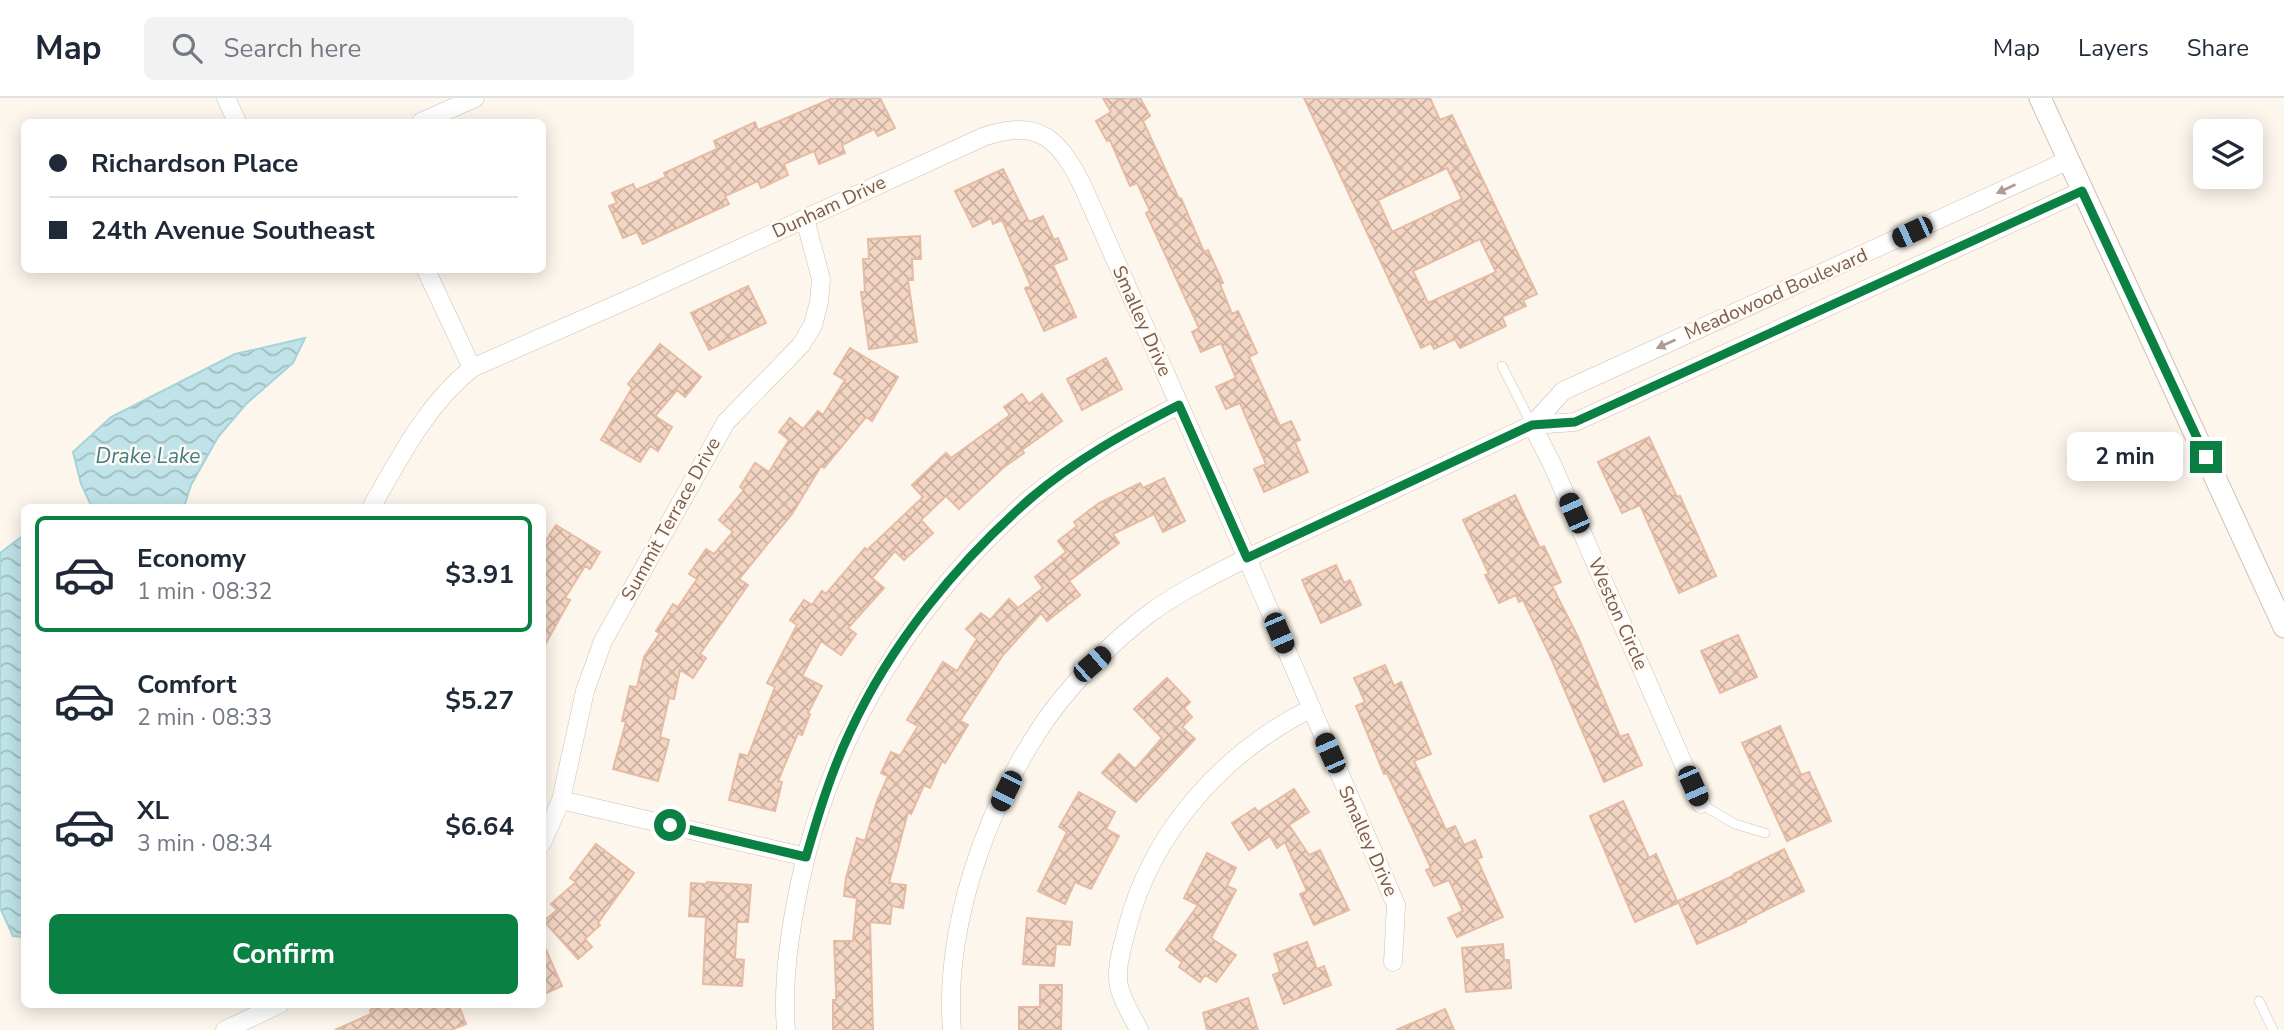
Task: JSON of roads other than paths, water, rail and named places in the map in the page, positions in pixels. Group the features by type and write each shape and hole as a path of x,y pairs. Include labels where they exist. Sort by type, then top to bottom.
{"street":[{"path":"226,98 236,119"},
{"path":"428,119 475,98"},
{"path":"2040,98 2284,627"},
{"name":"Dunham Drive","path":"373,504 418,427 451,384 472,368 983,137 1008,130 1025,130"},
{"name":"Smalley Drive","path":"1025,130 1039,134 1060,147 1073,167 1247,558 1396,905 1393,962"},
{"name":"Meadowood Boulevard","path":"1532,425 1563,391 2068,160"},
{"name":"Meadowood Boulevard","path":"952,1030 951,981 972,876 989,825 1037,734 1085,672 1135,626 1180,594 1247,558 1532,425 1575,422 2082,191"},
{"name":"Summit Terrace Drive","path":"546,834 561,800 585,691 603,641 726,422 801,345 813,326 821,279 805,219"},
{"path":"427,273 472,368"},
{"path":"786,1030 788,960 794,911 818,813 850,732 900,645 936,597 967,562 1031,498 1109,443 1179,405"},
{"name":"Weston Circle","path":"1532,425 1552,464 1701,804"},
{"path":"1139,1030 1118,986 1123,942 1130,915 1146,876 1184,812 1219,772 1250,745 1310,709"},
{"path":"561,800 806,857"},
{"path":"225,1030 272,1008"}],"lane":[{"path":"1502,366 1532,425"},
{"path":"1701,804 1735,824 1765,833"},
{"path":"2259,1001 2273,1030"}],"water":[{"name":"Drake Lake","path":"305,338 293,363 246,404 218,437 191,485 185,504 91,504 81,484 73,452 111,417 235,354"},
{"path":"21,537 21,937 13,936 0,908 0,553"}]}
